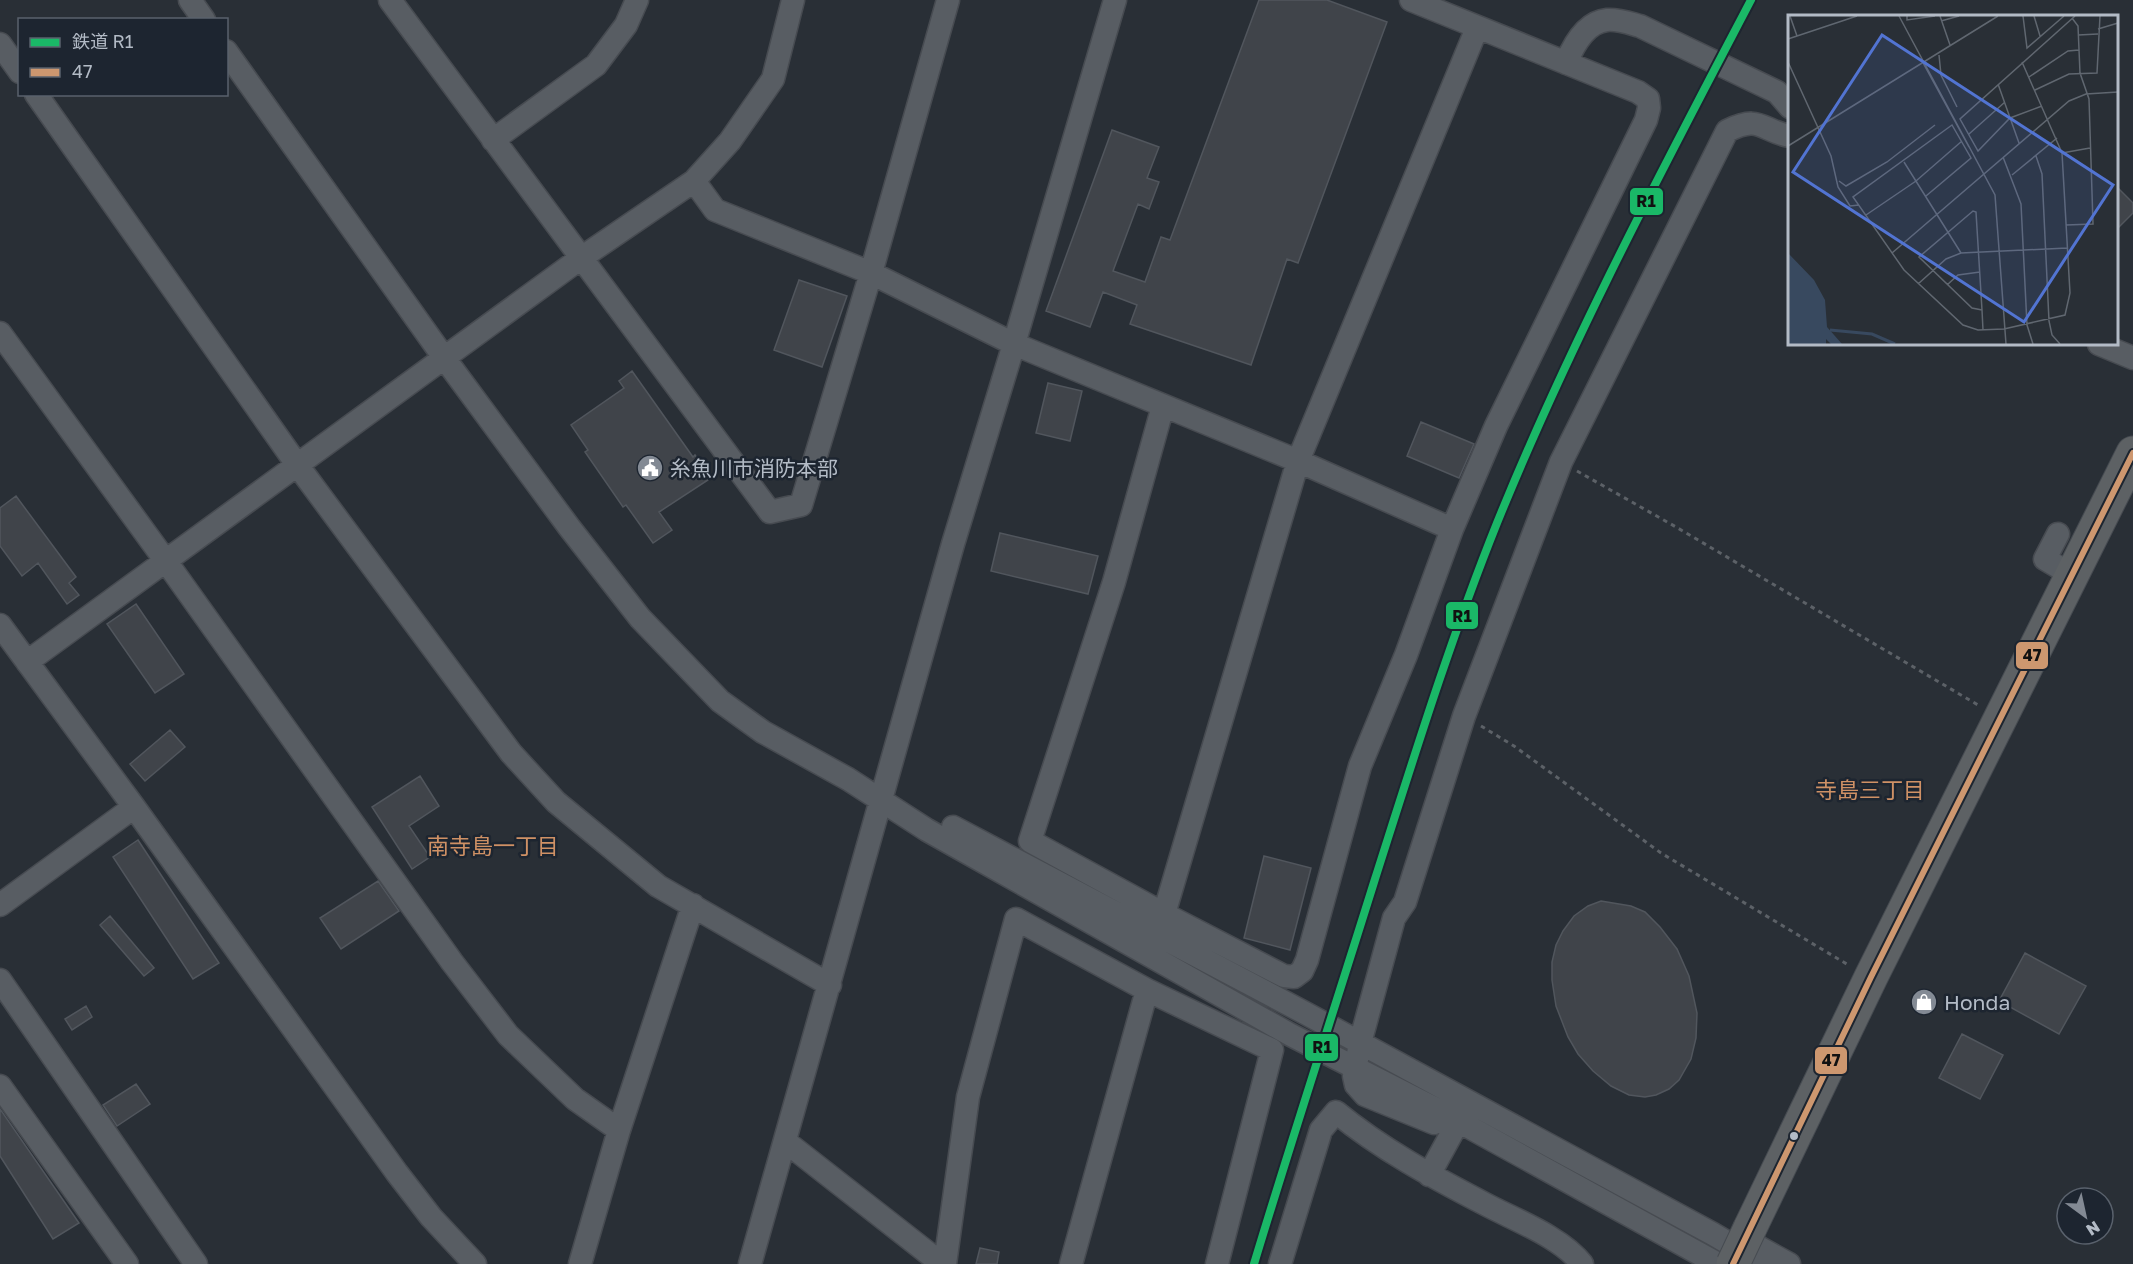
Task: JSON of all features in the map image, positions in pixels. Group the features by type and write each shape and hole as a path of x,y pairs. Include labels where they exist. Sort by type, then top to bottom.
{"highway":[{"path":"1733,1264 1871,977 2133,453"}],"street":[{"path":"190,0 203,18"},
{"path":"390,0 770,512 801,505 871,273 948,0"},
{"path":"493,140 596,65 627,25 637,0"},
{"path":"27,662 581,258 694,181 730,141 772,79 793,0"},
{"path":"750,1264 831,985 953,544 1115,0"},
{"path":"1163,406 1114,582 1030,841 1164,914 1284,975 1294,976 1302,971 1307,960 1360,766 1406,655 1452,529 1496,426 1646,120 1649,108 1648,99 1638,92 1411,0"},
{"path":"1566,63 1571,50 1583,33 1615,10 1640,26 1767,87 1777,93 1788,105"},
{"path":"1164,914 1298,461 1477,28"},
{"path":"0,44 18,69"},
{"path":"228,54 445,359 626,600 640,618 720,701 763,732 882,799 927,830 1290,1035 1440,1111 1718,1264"},
{"path":"37,96 298,466 511,753 556,802 658,886 831,985"},
{"path":"1689,1264 1428,1120 1365,1095 1356,1085 1355,1068 1394,918 1405,902 1464,716 1561,462 1727,131 1741,124 1753,123 1788,135"},
{"path":"694,181 715,210 871,273 1014,344 1298,461 1452,529"},
{"path":"0,333 452,962 508,1035 575,1099 620,1130"},
{"path":"2101,345 2133,358"},
{"path":"2058,534 2045,559 2072,575"},
{"path":"0,625 397,1173 465,1261"},
{"path":"882,799 933,817 1361,1038 1789,1264"},
{"path":"0,905 134,807"},
{"path":"580,1264 620,1130 693,905"},
{"path":"786,1142 944,1264 968,1097 1017,919 1147,990 1272,1050 1217,1264"},
{"path":"0,980 196,1264"},
{"path":"1071,1264 1147,990"},
{"path":"1361,1038 1764,1264"},
{"path":"0,1086 127,1264"},
{"path":"1280,1264 1321,1130 1336,1112 1364,1135 1429,1175 1549,1238 1574,1254 1582,1264"},
{"path":"1429,1175 1452,1133"}],"path":[{"path":"1561,462 2001,719"},
{"path":"1464,716 1514,746 1661,853 1850,967"}],"building":[{"path":"1259,0 1327,0 1387,22 1298,263 1287,259 1251,365 1130,324 1137,305 1103,292 1090,327 1046,311 1112,130 1159,147 1147,178 1159,182 1149,209 1138,204 1113,271 1145,282 1161,237 1170,240"},
{"path":"2118,188 2133,203 2133,213 2118,228"},
{"path":"799,280 847,296 822,367 774,350"},
{"name":"糸魚川市消防本部","path":"632,371 693,457 695,455 711,478 659,512 672,530 653,543 626,505 623,507 585,452 588,450 571,425 624,388 619,381"},
{"path":"1048,383 1082,391 1070,441 1036,433"},
{"path":"1421,422 1474,444 1459,478 1407,456"},
{"path":"16,496 76,577 69,583 79,595 67,604 38,563 22,576 0,546 0,508"},
{"path":"1000,533 1098,556 1088,594 991,571"},
{"path":"136,604 184,674 155,693 107,624"},
{"path":"170,730 185,747 145,781 130,764"},
{"path":"420,776 439,806 409,826 430,857 412,869 372,807"},
{"path":"138,840 219,963 193,979 113,857"},
{"path":"1264,856 1311,868 1290,950 1244,938"},
{"path":"378,881 399,911 341,949 320,918"},
{"path":"1601,901 1631,906 1645,912 1677,949 1689,976 1697,1013 1696,1038 1691,1059 1679,1080 1669,1089 1656,1095 1645,1097 1629,1095 1611,1086 1593,1071 1578,1054 1568,1037 1556,1006 1552,962 1556,945 1574,916 1588,906"},
{"path":"110,916 154,968 144,976 100,925"},
{"path":"2025,953 2086,986 2059,1034 1999,1001"},
{"path":"86,1006 92,1017 72,1030 65,1019"},
{"path":"1962,1034 2003,1055 1980,1099 1939,1078"},
{"path":"136,1084 150,1104 117,1126 103,1105"},
{"path":"0,1109 79,1223 53,1239 0,1156"},
{"path":"980,1248 999,1252 997,1264 976,1264"}],"rail line":[{"name":"R1","path":"1254,1264 1418,745 1463,611 1497,523 1586,324 1650,194 1751,0"}],"transit line":[{"name":"47","path":"1733,1264 1871,977 2133,453"}],"place":[{"name":"糸魚川市消防本部","path":"650,468"},
{"name":"Honda","path":"1924,1002"}],"district":[{"name":"寺島三丁目","path":"1870,789"},
{"name":"南寺島一丁目","path":"493,845"}]}
